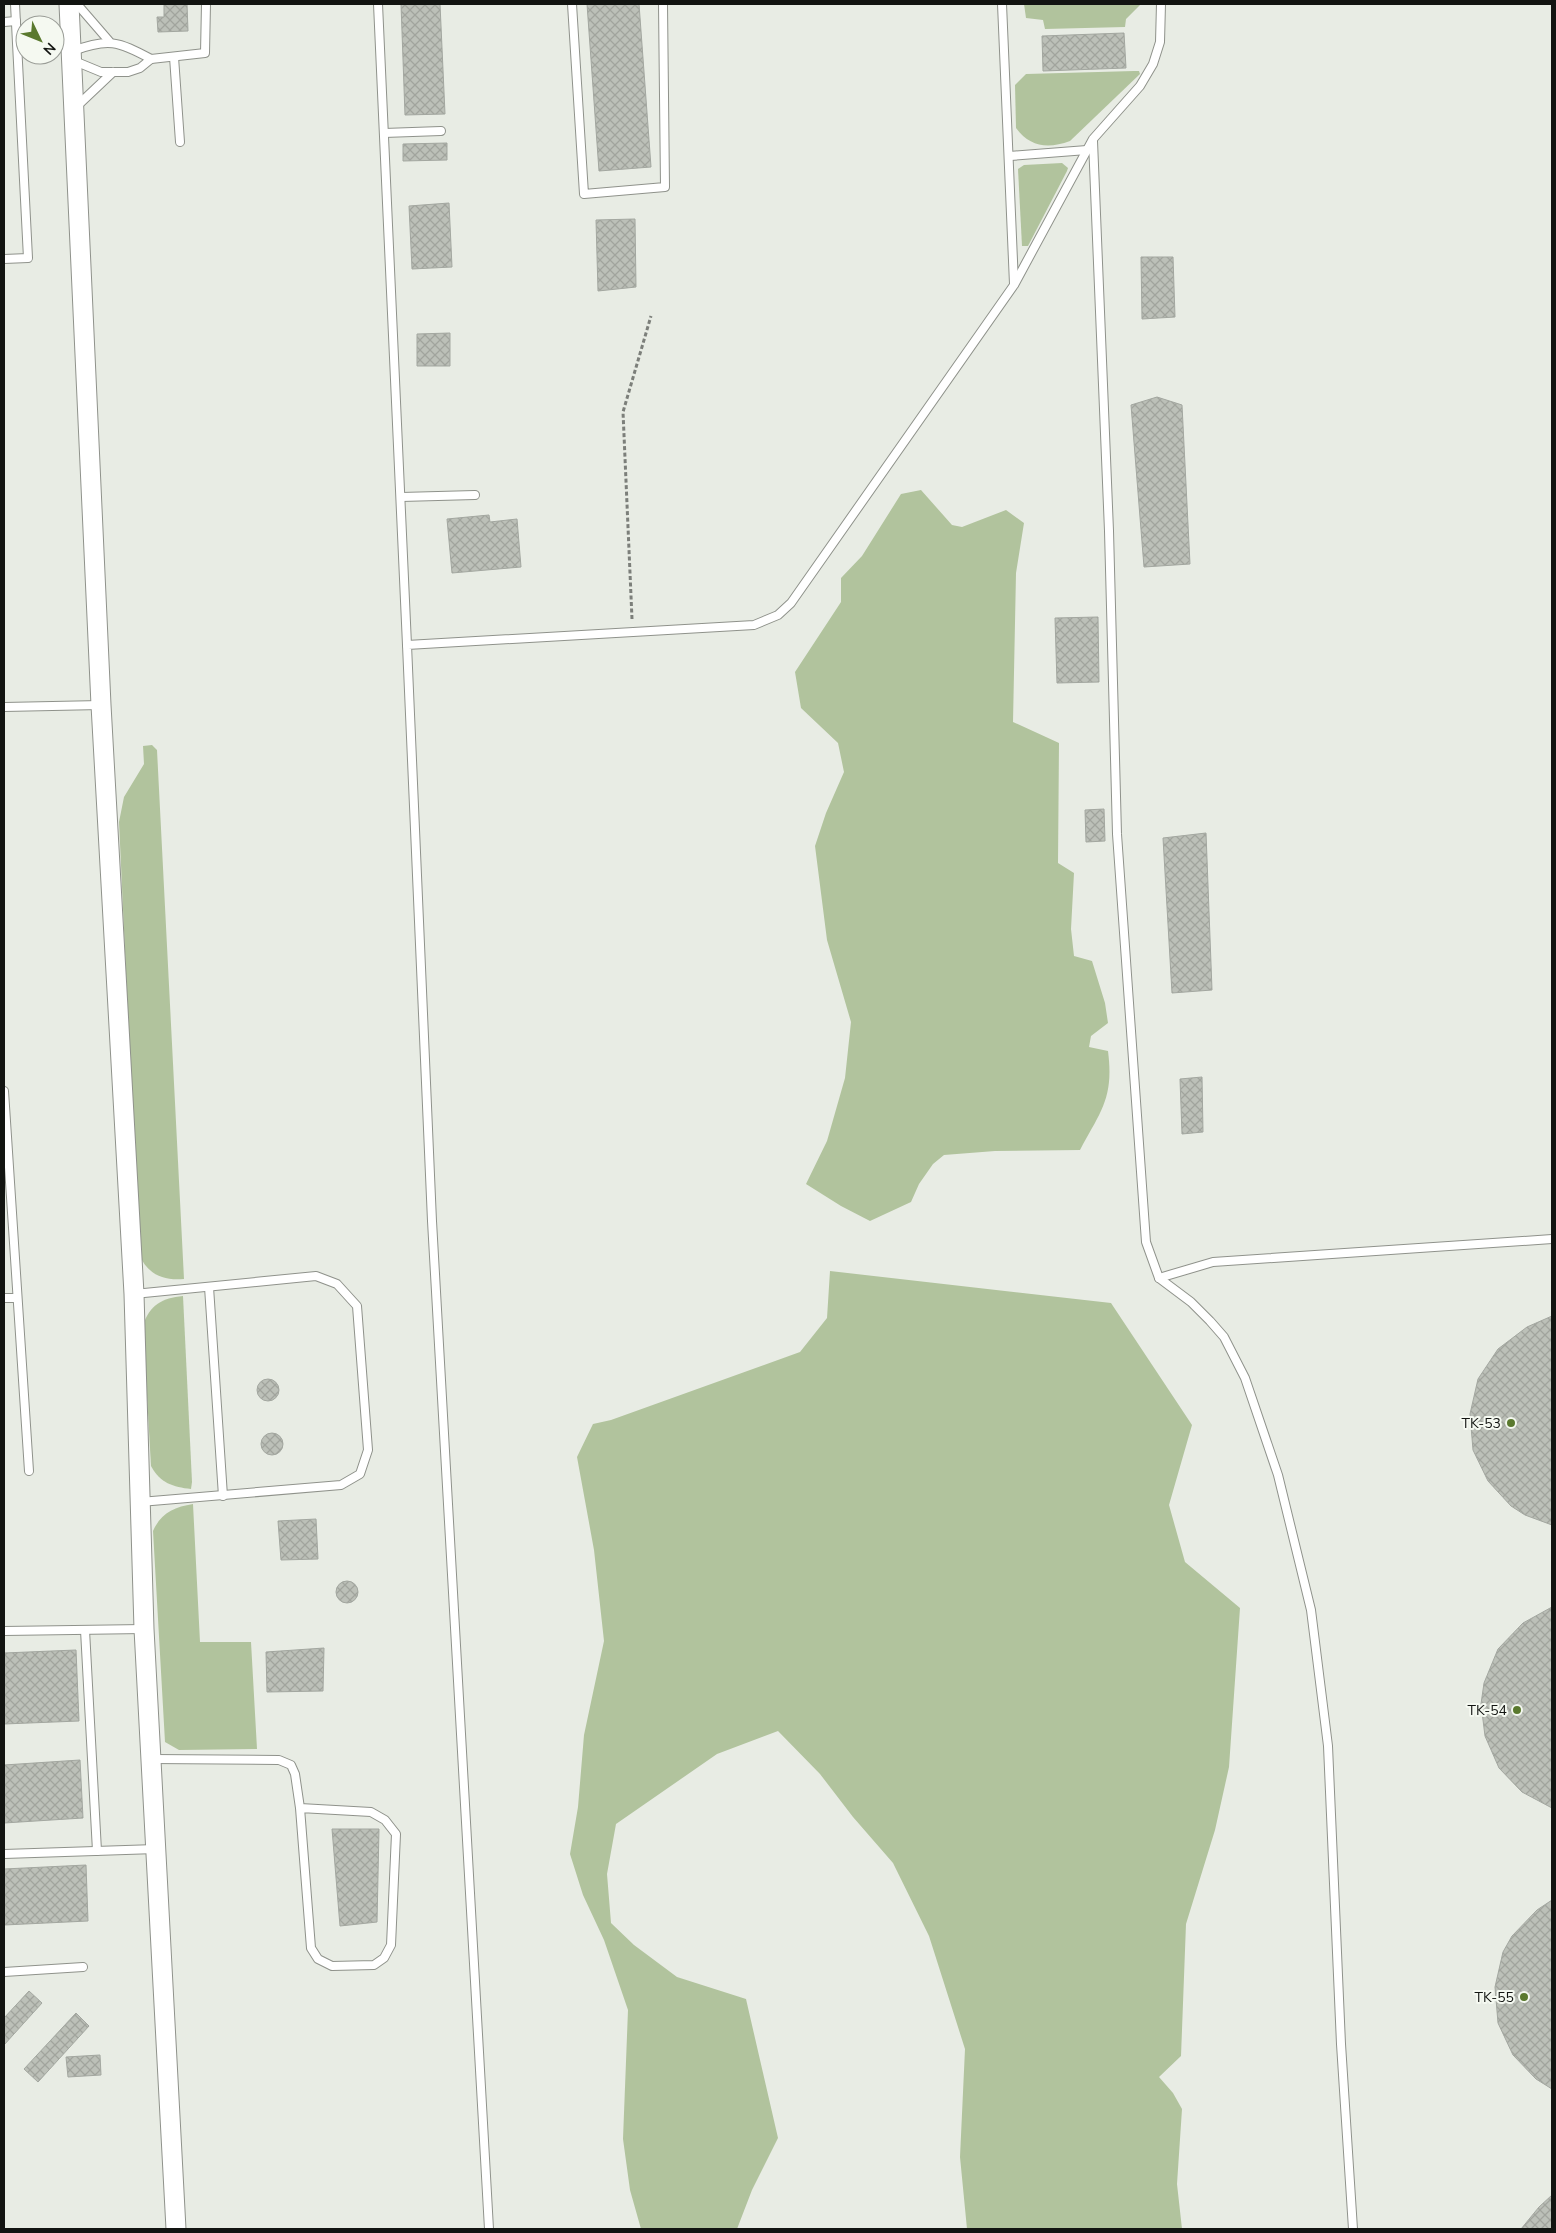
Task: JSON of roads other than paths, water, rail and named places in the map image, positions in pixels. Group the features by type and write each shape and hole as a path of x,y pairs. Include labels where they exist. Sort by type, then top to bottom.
{"street":[{"path":"68,4 84,298 101,705 134,1294 144,1629 176,2229"}],"lane":[{"path":"77,4 108,41 136,51 150,59 205,53 206,4"},
{"path":"378,4 434,1251 489,2229"},
{"path":"572,4 584,194 665,186 663,4"},
{"path":"1002,4 1010,156 1014,285"},
{"path":"407,645 754,625 778,615 791,603 1014,285 1093,138 1140,86 1153,64 1160,42 1161,4"},
{"path":"72,56 108,41"},
{"path":"72,56 101,72 128,72 140,68 150,59"},
{"path":"174,57 180,142"},
{"path":"4,259 28,258 18,65"},
{"path":"75,108 113,72"},
{"path":"384,134 441,130"},
{"path":"1093,138 1109,531 1116,834 1146,1242 1159,1278 1191,1302 1224,1337 1245,1378 1278,1475 1311,1610 1328,1746 1341,2044 1353,2229"},
{"path":"1010,156 1086,150"},
{"path":"401,497 475,495"},
{"path":"4,707 101,705"},
{"path":"4,1091 16,1298 29,1471"},
{"path":"1159,1278 1214,1262 1552,1239"},
{"path":"134,1294 316,1276 337,1284 357,1306 368,1450 360,1474 341,1485 140,1502"},
{"path":"209,1287 223,1496"},
{"path":"4,1298 16,1298"},
{"path":"4,1631 144,1629"},
{"path":"85,1630 97,1851"},
{"path":"152,1759 279,1760 290,1765 295,1774 300,1808 311,1948 318,1959 332,1966 374,1965 384,1958 390,1945 396,1834 385,1820 371,1812 300,1808"},
{"path":"4,1854 156,1849"},
{"path":"4,1972 83,1968"}],"place":[{"name":"TK-53","path":"1511,1423"},
{"name":"TK-54","path":"1517,1710"},
{"name":"TK-55","path":"1524,1997"}]}
